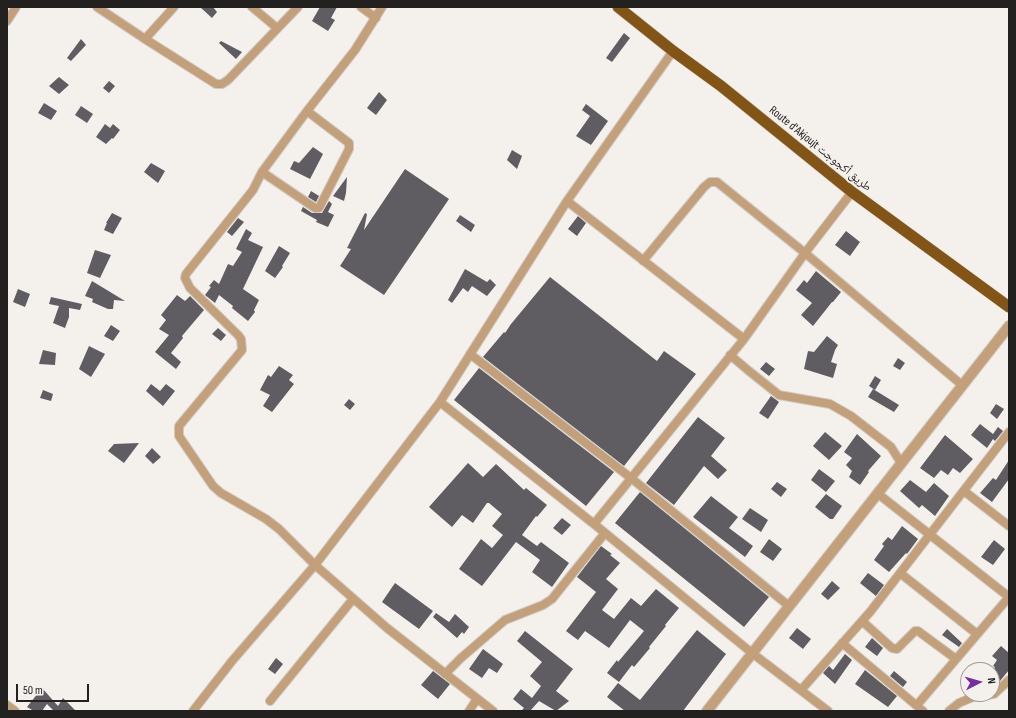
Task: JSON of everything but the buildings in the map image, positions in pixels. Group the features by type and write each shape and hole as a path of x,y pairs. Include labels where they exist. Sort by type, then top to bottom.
{"highway":[{"name":"Route d'Akjoujt طريق أكجوجت","path":"618,7 720,86 852,192 1009,307"}],"street":[{"path":"7,21 16,7"},
{"path":"97,7 144,39 216,84 222,84 228,80 298,7"},
{"path":"144,39 174,7"},
{"path":"252,7 277,28"},
{"path":"361,7 376,18"},
{"path":"382,7 355,50 262,172 254,190 186,274 185,278 190,288 241,339 242,350 179,426 179,436 213,486 221,493 266,519 279,529 315,564 387,628 493,711"},
{"path":"193,711 232,661 315,564 440,402 567,202 673,51"},
{"path":"262,172 315,208 320,208 349,149 350,143 307,111"},
{"path":"643,261 704,187 710,182 717,182 806,253 962,385"},
{"path":"594,524 744,339 852,192"},
{"path":"567,202 744,339"},
{"path":"707,711 1009,326"},
{"path":"470,354 631,478 789,606"},
{"path":"730,355 780,395 830,404 851,416 891,447 901,463"},
{"path":"440,402 594,524 752,653 828,711"},
{"path":"801,690 870,612 1009,432"},
{"path":"964,491 1009,526"},
{"path":"878,493 1009,597 917,705"},
{"path":"445,674 460,658 505,620 543,605 552,599 605,533"},
{"path":"900,573 977,634"},
{"path":"270,701 353,598"},
{"path":"862,621 892,648 897,649 915,631 918,631 956,659"},
{"path":"842,643 923,711"},
{"path":"949,711 959,703 994,694 1009,680"},
{"path":"469,711 477,699"},
{"path":"7,705 15,711"}]}
